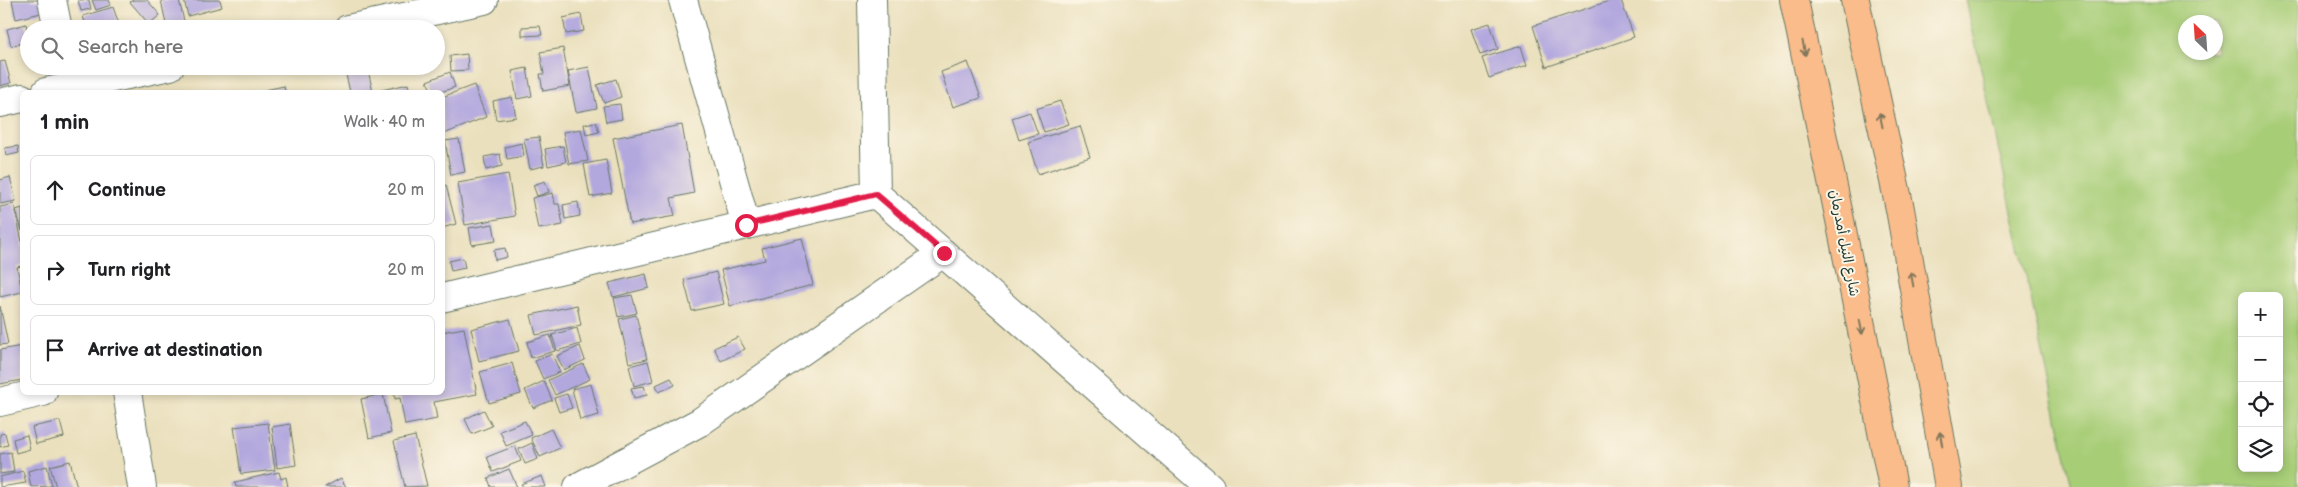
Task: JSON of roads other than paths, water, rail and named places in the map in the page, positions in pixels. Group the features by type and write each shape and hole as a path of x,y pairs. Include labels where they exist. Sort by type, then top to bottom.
{"main road":[{"name":"شارع النيل أمدرمان","path":"1794,0 1893,487"},
{"path":"1855,0 1900,210 1949,487"}],"street":[{"path":"52,0 56,20"},
{"path":"390,20 484,0"},
{"path":"683,0 746,225"},
{"path":"872,0 876,194 1210,487"},
{"path":"64,85 120,75"},
{"path":"0,103 20,98"},
{"path":"445,297 876,194"},
{"path":"578,487 700,422 944,253"},
{"path":"0,402 30,395"},
{"path":"127,395 142,487"}]}
